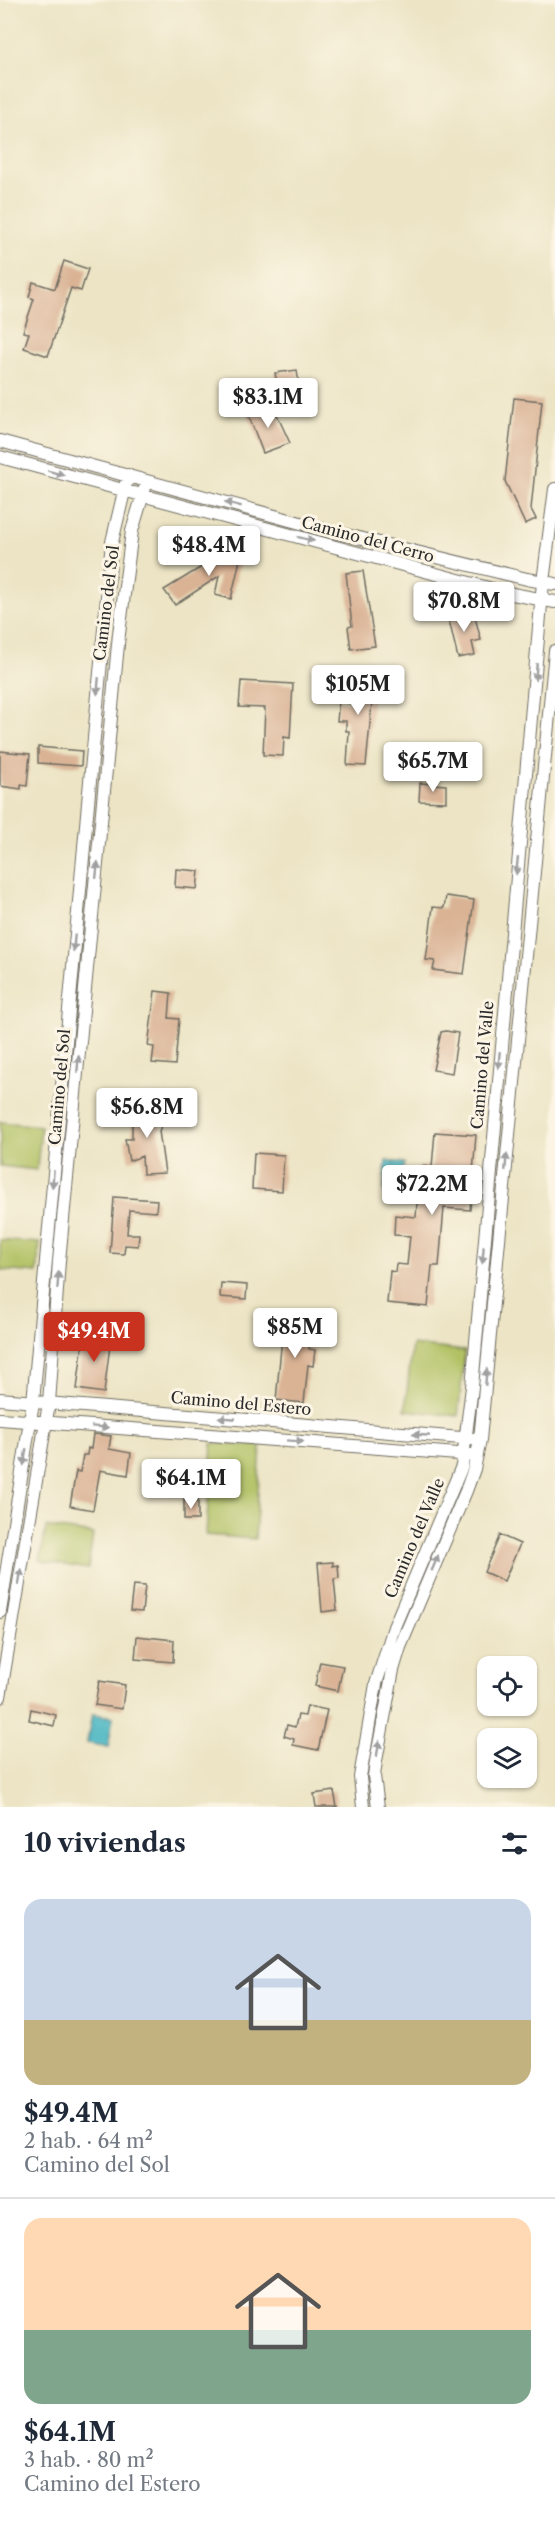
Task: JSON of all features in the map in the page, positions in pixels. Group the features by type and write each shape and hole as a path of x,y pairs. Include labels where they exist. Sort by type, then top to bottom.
{"street":[{"name":"Camino del Cerro","path":"0,441 330,531 549,583"},
{"name":"Camino del Cerro","path":"0,458 507,592 555,602"},
{"name":"Camino del Sol","path":"0,1612 31,1422 110,566 120,503 128,475"},
{"name":"Camino del Sol","path":"0,1697 49,1403 59,1261 119,633 132,531 147,481"},
{"name":"Camino del Valle","path":"363,1807 360,1777 376,1683 394,1627 462,1466 542,599 549,583 555,489"},
{"name":"Camino del Valle","path":"378,1807 375,1761 393,1670 409,1624 466,1491 480,1440 555,651"},
{"name":"Camino del Estero","path":"0,1399 480,1440"},
{"name":"Camino del Estero","path":"0,1419 477,1456"}],"green space":[{"path":"0,1122 41,1126 37,1170 0,1166"},
{"path":"0,1240 40,1243 37,1273 0,1270"},
{"path":"412,1345 465,1351 458,1416 405,1410"},
{"path":"212,1443 261,1446 255,1539 206,1535"},
{"path":"46,1527 93,1534 88,1569 40,1561"}],"water":[{"path":"386,1161 404,1163 401,1192 384,1191"},
{"path":"92,1714 113,1717 108,1747 87,1743"}],"building":[{"path":"64,261 88,269 81,291 71,288 48,356 24,348 29,333 23,332 34,299 29,297 33,282 55,289"},
{"path":"297,370 299,386 278,389 275,373"},
{"path":"514,398 542,401 531,509 536,519 525,524 505,481"},
{"path":"272,404 290,443 263,453 248,414"},
{"path":"228,546 242,551 231,599 215,595 219,576 175,605 164,590 226,552"},
{"path":"363,571 375,646 351,649 348,627 352,626 346,573"},
{"path":"463,608 465,619 475,617 481,640 472,642 475,655 458,658 447,612"},
{"path":"354,668 375,670 366,766 347,765 349,731 346,731 346,721 337,721 339,701 350,703"},
{"path":"241,681 293,684 290,738 284,737 283,756 263,755 265,708 239,707"},
{"path":"38,747 82,751 81,766 38,763"},
{"path":"0,751 30,754 27,786 21,785 21,789 0,786"},
{"path":"420,783 446,785 446,802 419,801"},
{"path":"176,869 199,871 197,889 175,887"},
{"path":"446,896 474,900 464,974 433,970 435,961 426,960 433,907 444,908"},
{"path":"155,991 171,993 169,1018 179,1019 175,1065 152,1063 154,1047 148,1046"},
{"path":"441,1032 458,1033 452,1073 433,1070"},
{"path":"142,1101 166,1115 159,1131 165,1173 143,1174 142,1156 129,1161 125,1139 132,1139 132,1118"},
{"path":"435,1132 476,1135 470,1210 444,1208 439,1266 432,1266 428,1307 387,1303 390,1271 395,1272 396,1264 407,1265 410,1236 394,1235 395,1215 416,1217 420,1166 432,1167"},
{"path":"254,1153 284,1155 282,1191 252,1189"},
{"path":"114,1197 157,1200 156,1212 129,1210 127,1234 139,1234 138,1246 125,1245 124,1254 110,1253"},
{"path":"221,1283 247,1285 246,1299 220,1297"},
{"path":"284,1316 312,1319 309,1349 315,1350 313,1366 308,1365 304,1403 276,1400"},
{"path":"84,1334 111,1337 104,1393 77,1389"},
{"path":"93,1434 111,1436 109,1449 131,1453 128,1475 100,1470 93,1510 70,1506 76,1471 80,1472 83,1455 87,1455 88,1448 91,1449"},
{"path":"184,1499 198,1499 198,1520 184,1520"},
{"path":"500,1535 520,1544 504,1581 484,1572"},
{"path":"333,1562 333,1566 338,1565 339,1578 334,1579 337,1610 322,1612 318,1563"},
{"path":"133,1585 145,1586 142,1612 130,1611"},
{"path":"137,1636 174,1640 173,1662 135,1659"},
{"path":"320,1662 343,1666 338,1691 315,1686"},
{"path":"99,1681 125,1685 122,1709 95,1705"},
{"path":"307,1706 327,1710 318,1750 293,1745 294,1739 284,1736 287,1725 295,1727 298,1715 305,1716"},
{"path":"31,1709 56,1715 54,1726 29,1720"},
{"path":"334,1791 337,1807 316,1807 314,1794"}]}
